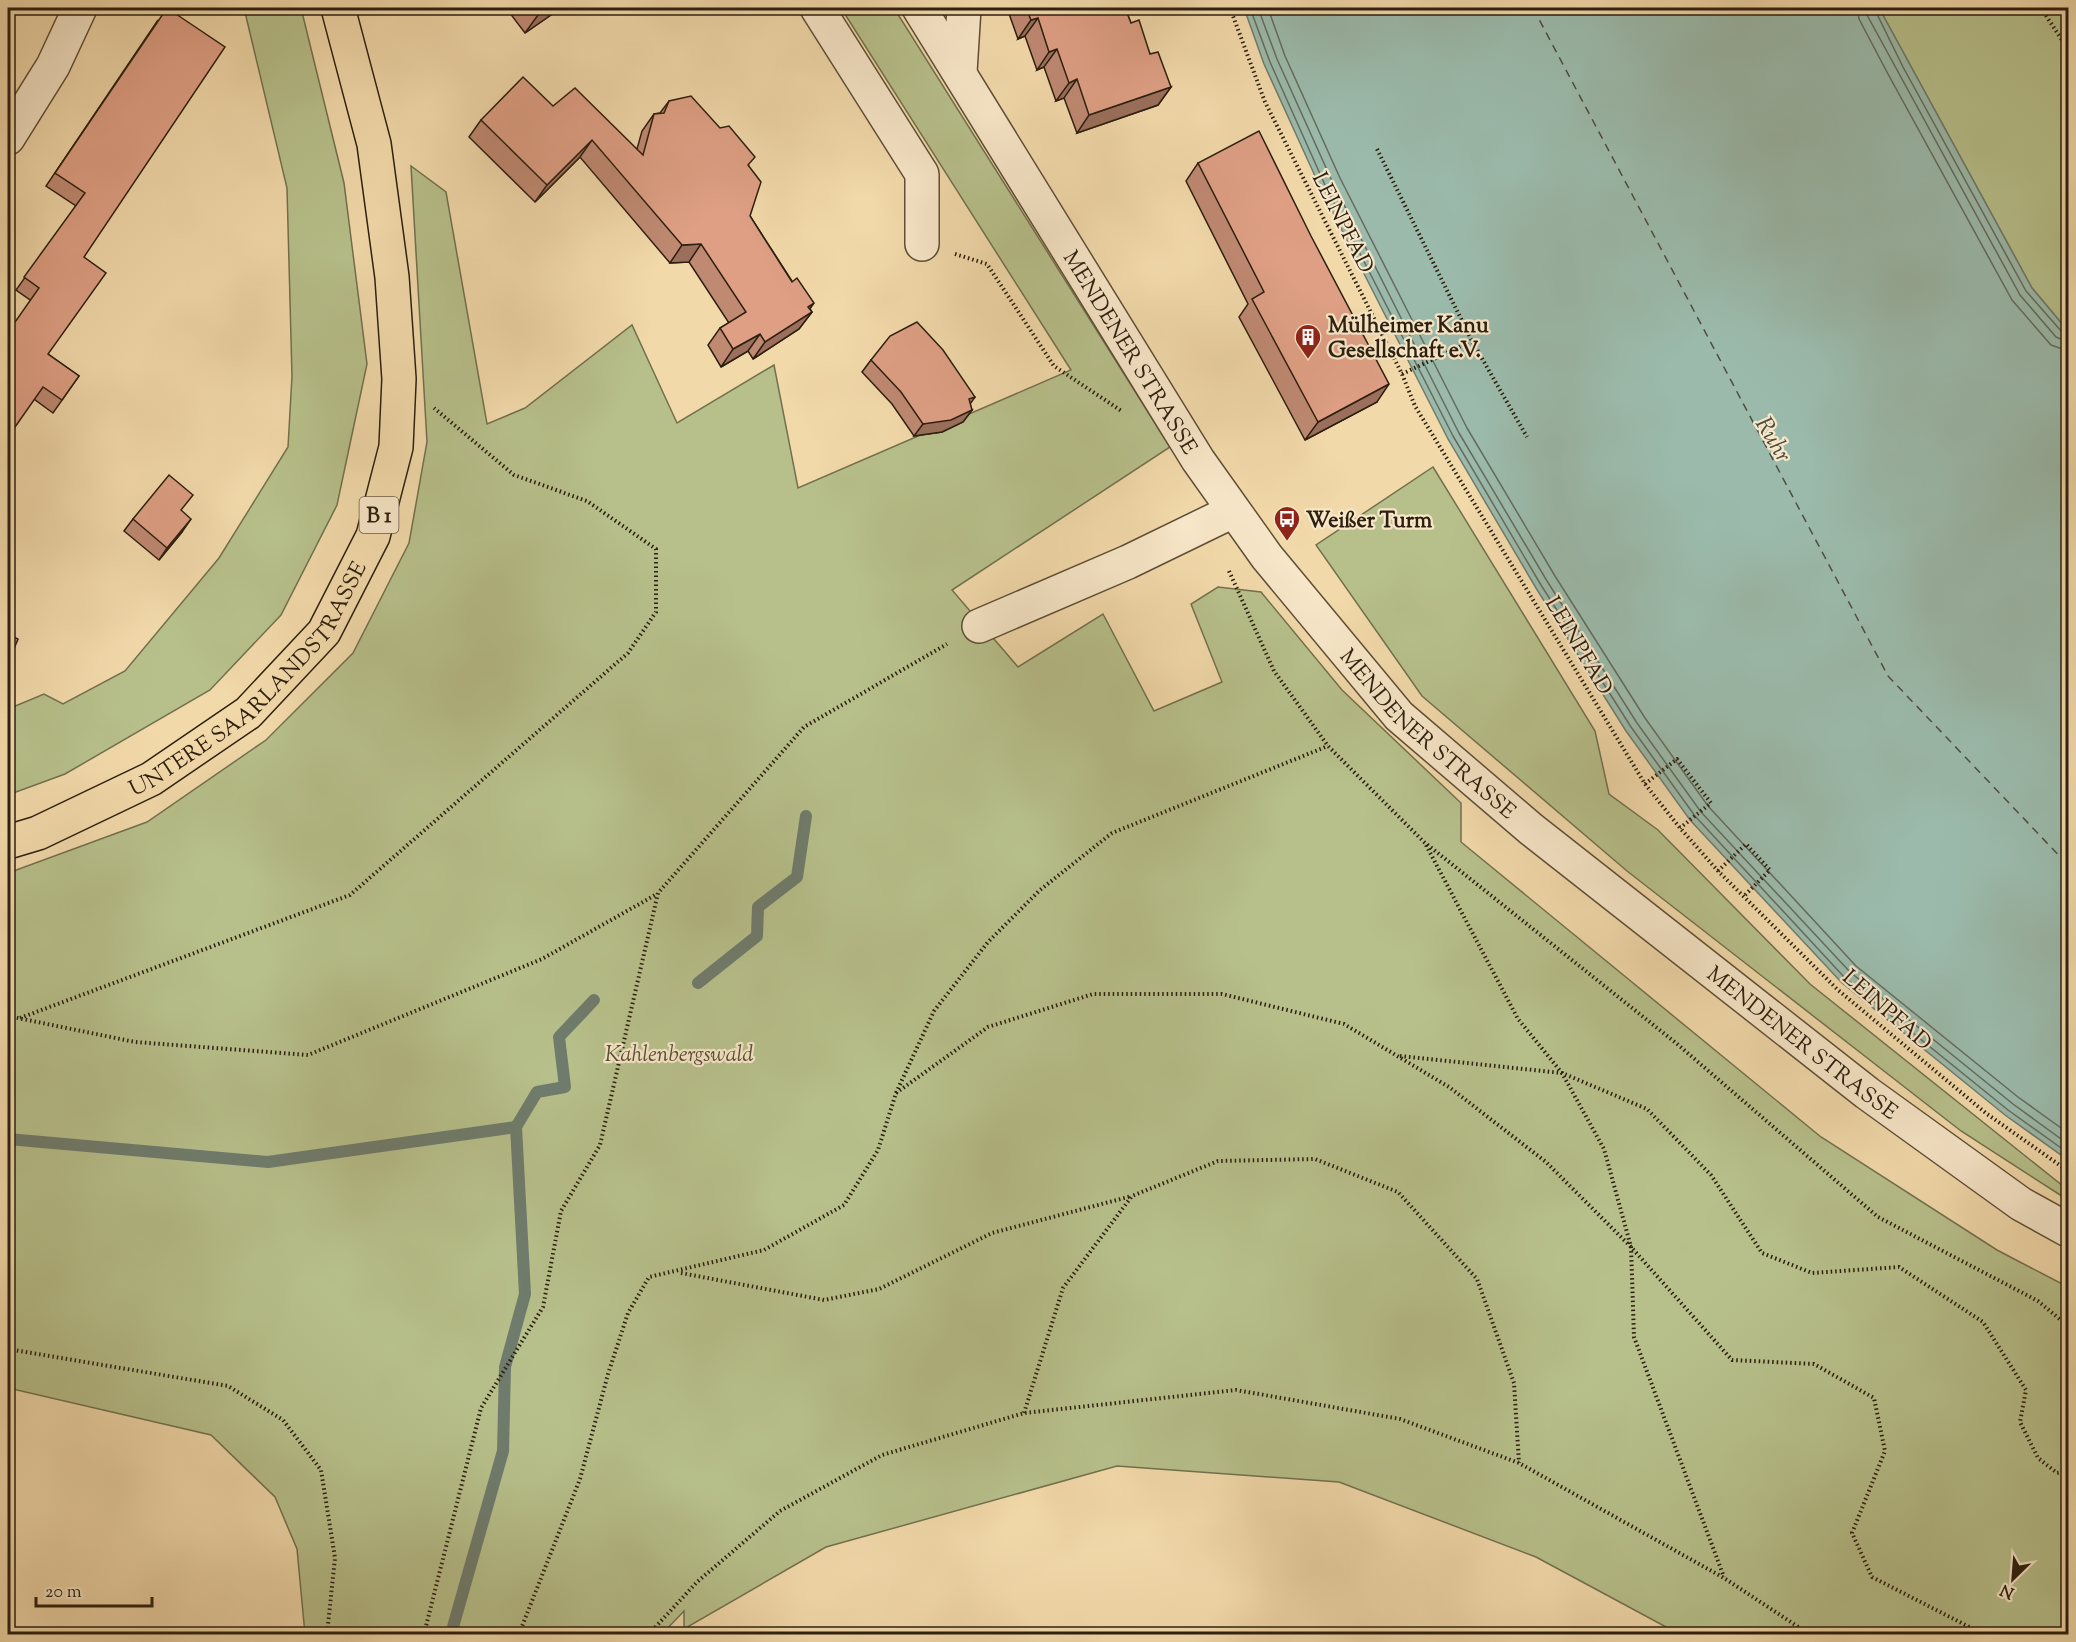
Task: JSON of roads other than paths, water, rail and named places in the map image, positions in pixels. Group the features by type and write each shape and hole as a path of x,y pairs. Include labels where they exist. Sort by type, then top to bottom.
{"main road":[{"name":"UNTERE SAARLANDSTRASSE","path":"8,842 38,832 151,779 248,713 324,632 373,537 396,447 399,379 392,277 374,144 338,8"}],"street":[{"path":"8,138 53,66 80,8"},
{"path":"817,8 922,174 922,244"},
{"name":"MENDENER STRASSE","path":"919,8 1198,460 1209,519 1267,557 1400,716 1531,829 1867,1094 2021,1204 2068,1230"},
{"path":"960,72 964,8"},
{"path":"979,626 1128,562 1209,519"}],"water":[{"name":"Ruhr","path":"1244,8 1879,8 2032,288 2068,331 2068,1160 2005,1115 1841,982 1690,820 1626,731 1536,588 1448,439 1320,187 1264,64"}],"waterway":[{"path":"698,983 757,936 758,907 797,877 806,816"},
{"path":"451,1634 503,1451 505,1367 525,1294 516,1127 537,1092 565,1087 559,1037 594,1000"},
{"path":"8,1139 268,1162 516,1127"}],"place":[{"name":"Mülheimer Kanu Gesellschaft e.V.","path":"1308,360"},
{"name":"Weißer Turm","path":"1287,542"}],"park label":[{"name":"Kahlenbergswald","path":"679,1053"}]}
